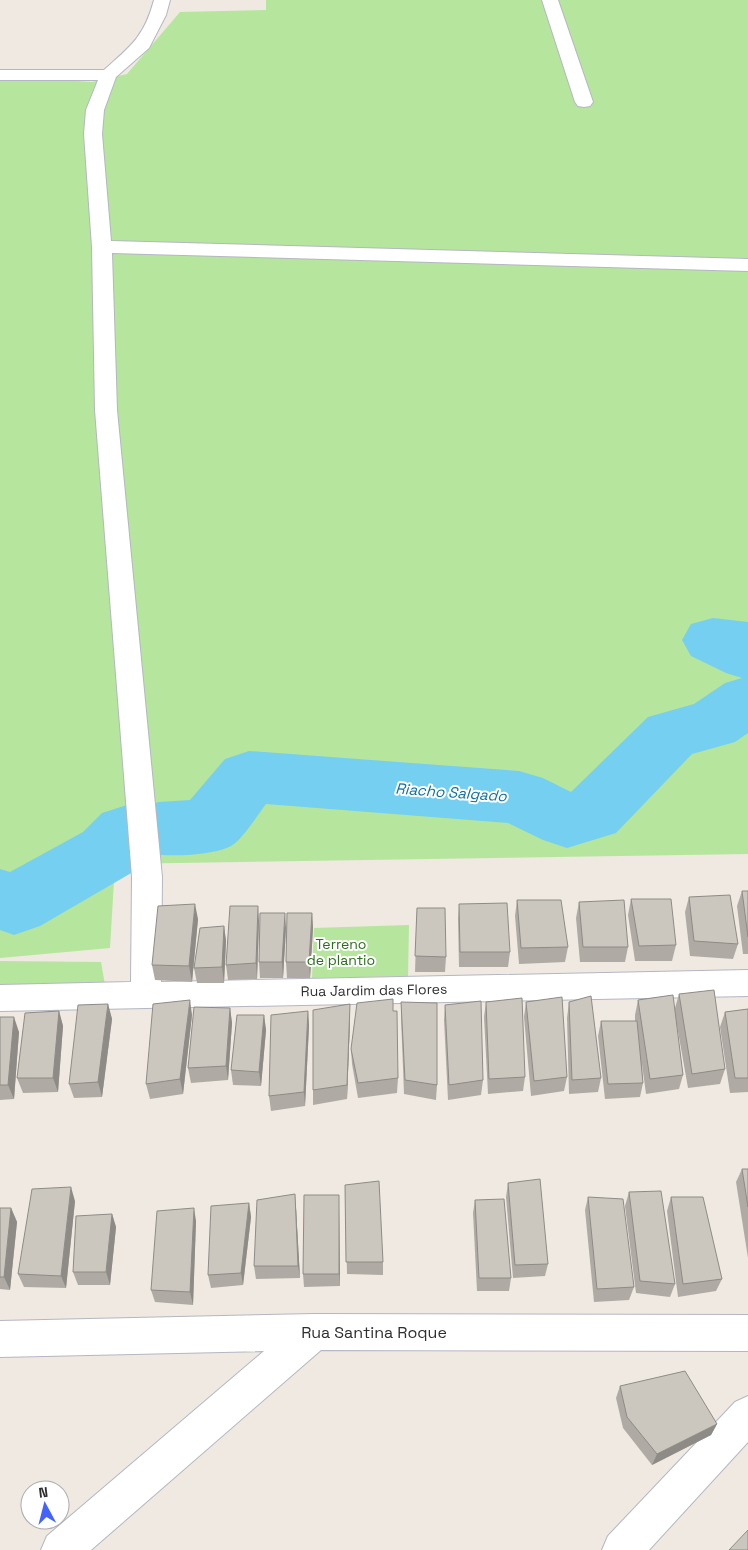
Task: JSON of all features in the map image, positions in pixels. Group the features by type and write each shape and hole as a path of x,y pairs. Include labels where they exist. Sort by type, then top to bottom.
{"street":[{"path":"146,994 147,876 106,410 102,247 93,134 95,110 108,76 142,44 158,15 162,0"},
{"path":"550,0 584,102"},
{"path":"0,75 108,76"},
{"path":"102,247 748,265"},
{"name":"Rua Jardim das Flores","path":"0,998 748,983"},
{"path":"62,1550 314,1332"},
{"name":"Rua Santina Roque","path":"0,1338 314,1332 748,1333"},
{"path":"622,1550 748,1415"}],"green space":[{"path":"266,0 748,0 748,854 115,864 110,948 0,958 0,76 92,82 127,74 180,12 266,10"},
{"name":"Terreno de plantio","path":"409,925 408,976 312,978 314,928"},
{"path":"0,961 101,962 105,985 0,984"}],"building":[{"path":"742,891 748,891 748,937"},
{"path":"730,895 738,944 694,941 689,897"},
{"path":"631,899 671,899 676,945 639,946"},
{"path":"517,900 561,900 568,947 521,948"},
{"path":"624,900 628,947 583,947 579,902"},
{"path":"507,903 510,952 460,952 459,904"},
{"path":"195,904 189,966 152,965 158,906"},
{"path":"230,906 258,906 256,963 226,965"},
{"path":"417,908 445,908 446,957 415,956"},
{"path":"260,913 285,913 282,962 259,962"},
{"path":"287,913 312,913 309,962 286,962"},
{"path":"224,926 222,967 194,968 200,928"},
{"path":"714,990 725,1069 692,1074 679,994"},
{"path":"673,995 683,1075 650,1079 638,1000"},
{"path":"591,996 601,1078 572,1080 569,1002"},
{"path":"562,997 567,1077 534,1081 526,1002"},
{"path":"522,998 525,1077 489,1079 486,1002"},
{"path":"393,999 393,1011 397,1011 398,1078 358,1083 351,1049 357,1003"},
{"path":"190,1000 180,1079 146,1084 153,1004"},
{"path":"481,1001 483,1080 449,1085 445,1005"},
{"path":"401,1002 437,1003 437,1085 405,1080"},
{"path":"108,1004 98,1082 69,1084 78,1005"},
{"path":"350,1004 347,1085 313,1090 313,1010"},
{"path":"194,1007 230,1008 226,1066 188,1068"},
{"path":"748,1009 748,1078 735,1078 725,1012"},
{"path":"59,1011 53,1078 17,1078 25,1013"},
{"path":"308,1011 304,1092 269,1096 271,1015"},
{"path":"237,1015 264,1015 259,1072 231,1070"},
{"path":"0,1017 14,1017 8,1085 0,1085"},
{"path":"601,1021 637,1021 643,1083 608,1084"},
{"path":"742,1169 748,1169 748,1207"},
{"path":"540,1179 548,1264 515,1265 508,1183"},
{"path":"379,1181 383,1262 346,1262 345,1185"},
{"path":"71,1187 61,1276 18,1274 32,1189"},
{"path":"661,1191 675,1284 640,1281 629,1192"},
{"path":"295,1194 298,1266 254,1266 257,1200"},
{"path":"304,1195 339,1195 339,1274 303,1274"},
{"path":"588,1197 623,1199 634,1287 597,1289"},
{"path":"671,1197 703,1197 722,1279 683,1284"},
{"path":"504,1199 511,1278 479,1278 475,1200"},
{"path":"249,1203 241,1273 208,1275 211,1206"},
{"path":"0,1208 11,1208 4,1277 0,1277"},
{"path":"194,1208 190,1292 151,1290 157,1211"},
{"path":"112,1214 106,1272 73,1272 76,1216"},
{"path":"685,1371 717,1424 657,1454 627,1417 620,1386"},
{"path":"748,1530 748,1550 729,1550"}],"waterway":[{"name":"Riacho Salgado","path":"748,644 713,640 748,657"},
{"name":"Riacho Salgado","path":"159,829 209,826 249,777 519,797 567,821 592,814 671,734 712,725 748,700"},
{"name":"Riacho Salgado","path":"0,898 14,905 108,852 127,832"}]}
